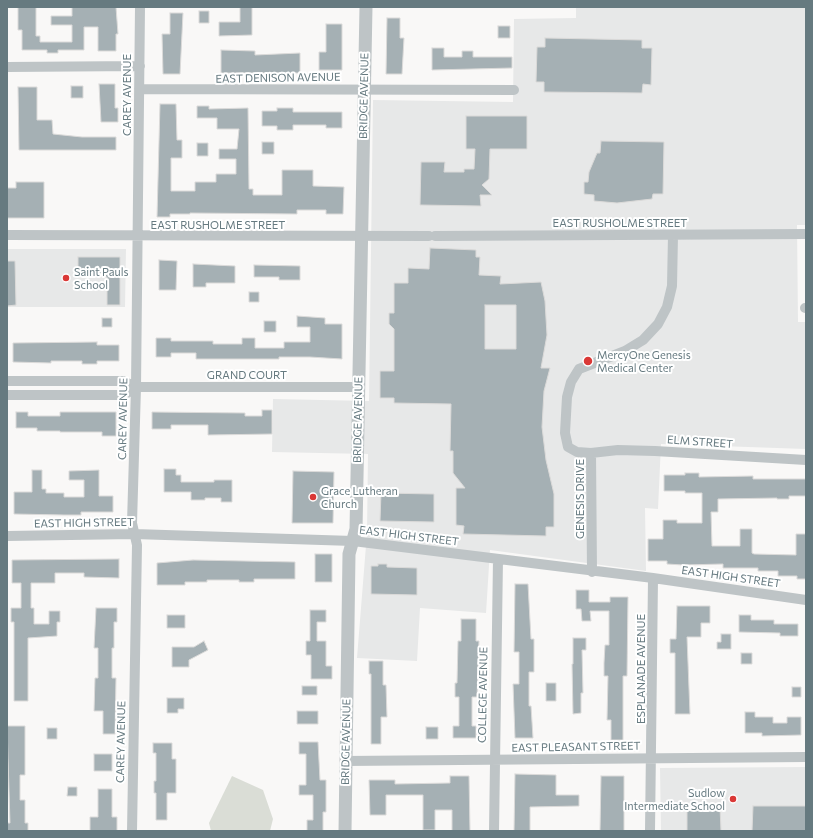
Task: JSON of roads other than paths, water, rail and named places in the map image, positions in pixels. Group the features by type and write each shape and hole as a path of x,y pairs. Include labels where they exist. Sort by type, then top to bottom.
{"street":[{"name":"CAREY AVENUE","path":"132,831 137,545 132,523 136,387 140,7"},
{"name":"BRIDGE AVENUE","path":"345,831 349,554 356,529 366,7"},
{"path":"7,67 140,66"},
{"name":"EAST DENISON AVENUE","path":"139,89 514,90"},
{"name":"EAST RUSHOLME STREET","path":"7,235 362,237 806,234"},
{"name":"GENESIS DRIVE","path":"592,572 592,453 576,452 568,447 564,433 567,397 571,382 579,369 625,351 643,340 658,324 667,307 672,286 673,235"},
{"name":"GRAND COURT","path":"7,381 123,381 136,387 358,387"},
{"name":"GRAND COURT","path":"7,395 124,396 136,387"},
{"name":"ELM STREET","path":"592,453 618,450 655,450 806,460"},
{"name":"EAST HIGH STREET","path":"7,536 134,534 353,541 592,572 653,578 806,600"},
{"name":"COLLEGE AVENUE","path":"494,831 498,559"},
{"name":"ESPLANADE AVENUE","path":"650,831 653,578"},
{"name":"EAST PLEASANT STREET","path":"345,761 806,757"}],"place":[{"name":"Saint Pauls School","path":"66,278"},
{"name":"MercyOne Genesis Medical Center","path":"588,361"},
{"name":"Grace Lutheran Church","path":"313,497"},
{"name":"Sudlow Intermediate School","path":"733,799"}]}
